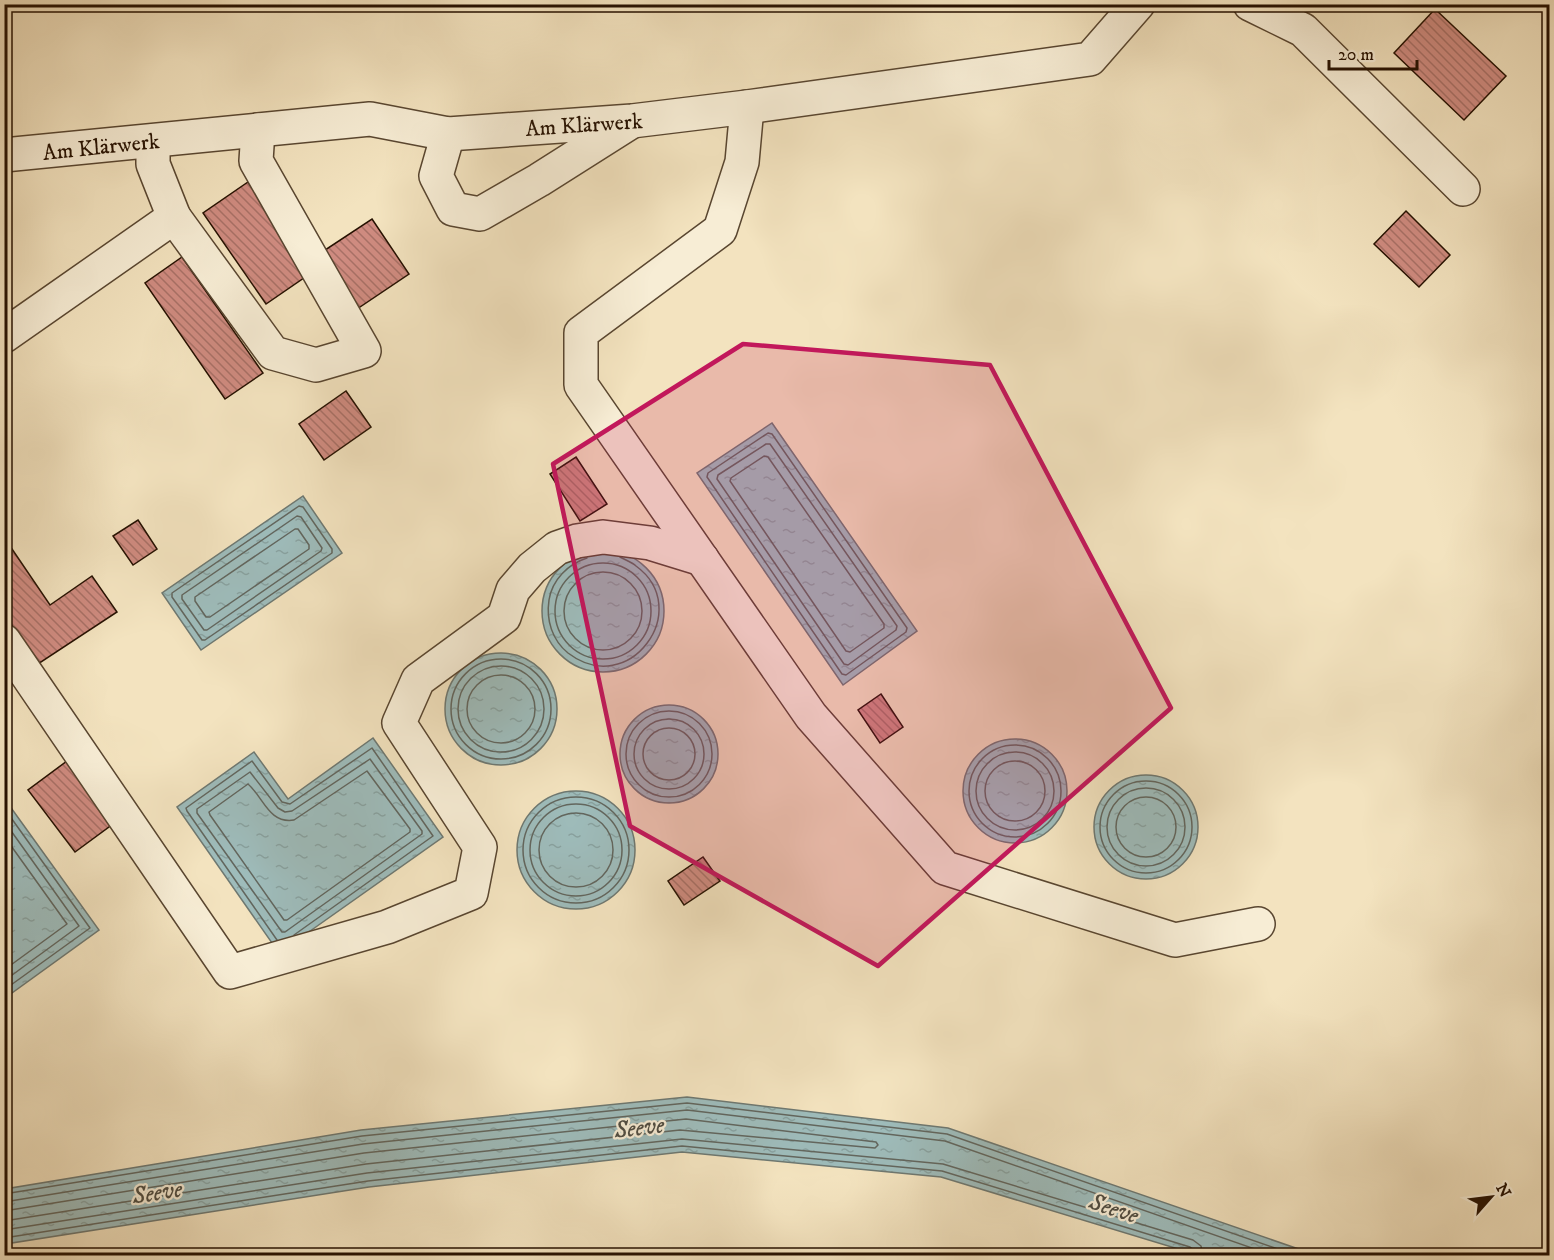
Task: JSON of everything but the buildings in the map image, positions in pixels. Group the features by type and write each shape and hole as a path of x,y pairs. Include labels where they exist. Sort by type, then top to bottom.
{"street":[{"name":"Am Klärwerk","path":"4,155 370,119 448,134 632,121 747,107 1090,59 1138,4"},
{"path":"1250,4 1303,30 1463,189"},
{"path":"747,107 742,162 720,230 581,333 581,385 811,716 945,868 1175,940 1258,924"},
{"path":"448,134 436,176 453,209 480,214 632,121"},
{"path":"153,141 153,164 174,217 273,353 316,365 364,351 256,161 258,130"},
{"path":"4,336 174,217"},
{"path":"4,641 230,972 387,927 471,893 480,847 399,723 418,680 504,617 513,590 532,568 556,548 577,541 603,537 650,543 702,559"}],"highlighted area":[{"path":"743,344 990,365 1171,708 878,966 630,826 553,464"}],"water":[{"path":"772,423 917,631 843,685 697,473"},
{"path":"303,496 342,553 201,650 162,593"},
{"path":"603,550 626,554 646,568 660,588 664,611 660,634 646,654 626,668 603,672 580,668 560,654 546,634 542,611 546,588 560,568 580,554"},
{"path":"501,653 523,657 541,669 553,687 557,709 553,731 541,749 523,761 501,765 479,761 461,749 449,731 445,709 449,687 461,669 479,657"},
{"path":"669,705 688,709 704,719 714,735 718,754 714,773 704,789 688,799 669,803 650,799 634,789 624,773 620,754 624,735 634,719 650,709"},
{"path":"373,738 443,837 279,953 177,807 254,752 288,799"},
{"path":"1015,739 1035,743 1052,754 1063,771 1067,791 1063,811 1052,828 1035,839 1015,843 995,839 978,828 967,811 963,791 967,771 978,754 995,743"},
{"path":"1146,775 1166,779 1183,790 1194,807 1198,827 1194,847 1183,864 1166,875 1146,879 1126,875 1109,864 1098,847 1094,827 1098,807 1109,790 1126,779"},
{"path":"576,791 599,795 618,808 631,827 635,850 631,873 618,892 599,905 576,909 553,905 534,892 521,873 517,850 521,827 534,808 553,795"},
{"path":"4,798 99,930 5,998 4,998"},
{"name":"Seeve","path":"687,1097 948,1128 1316,1255 1198,1255 941,1177 682,1152 369,1187 5,1244 5,1189 361,1130"}]}
